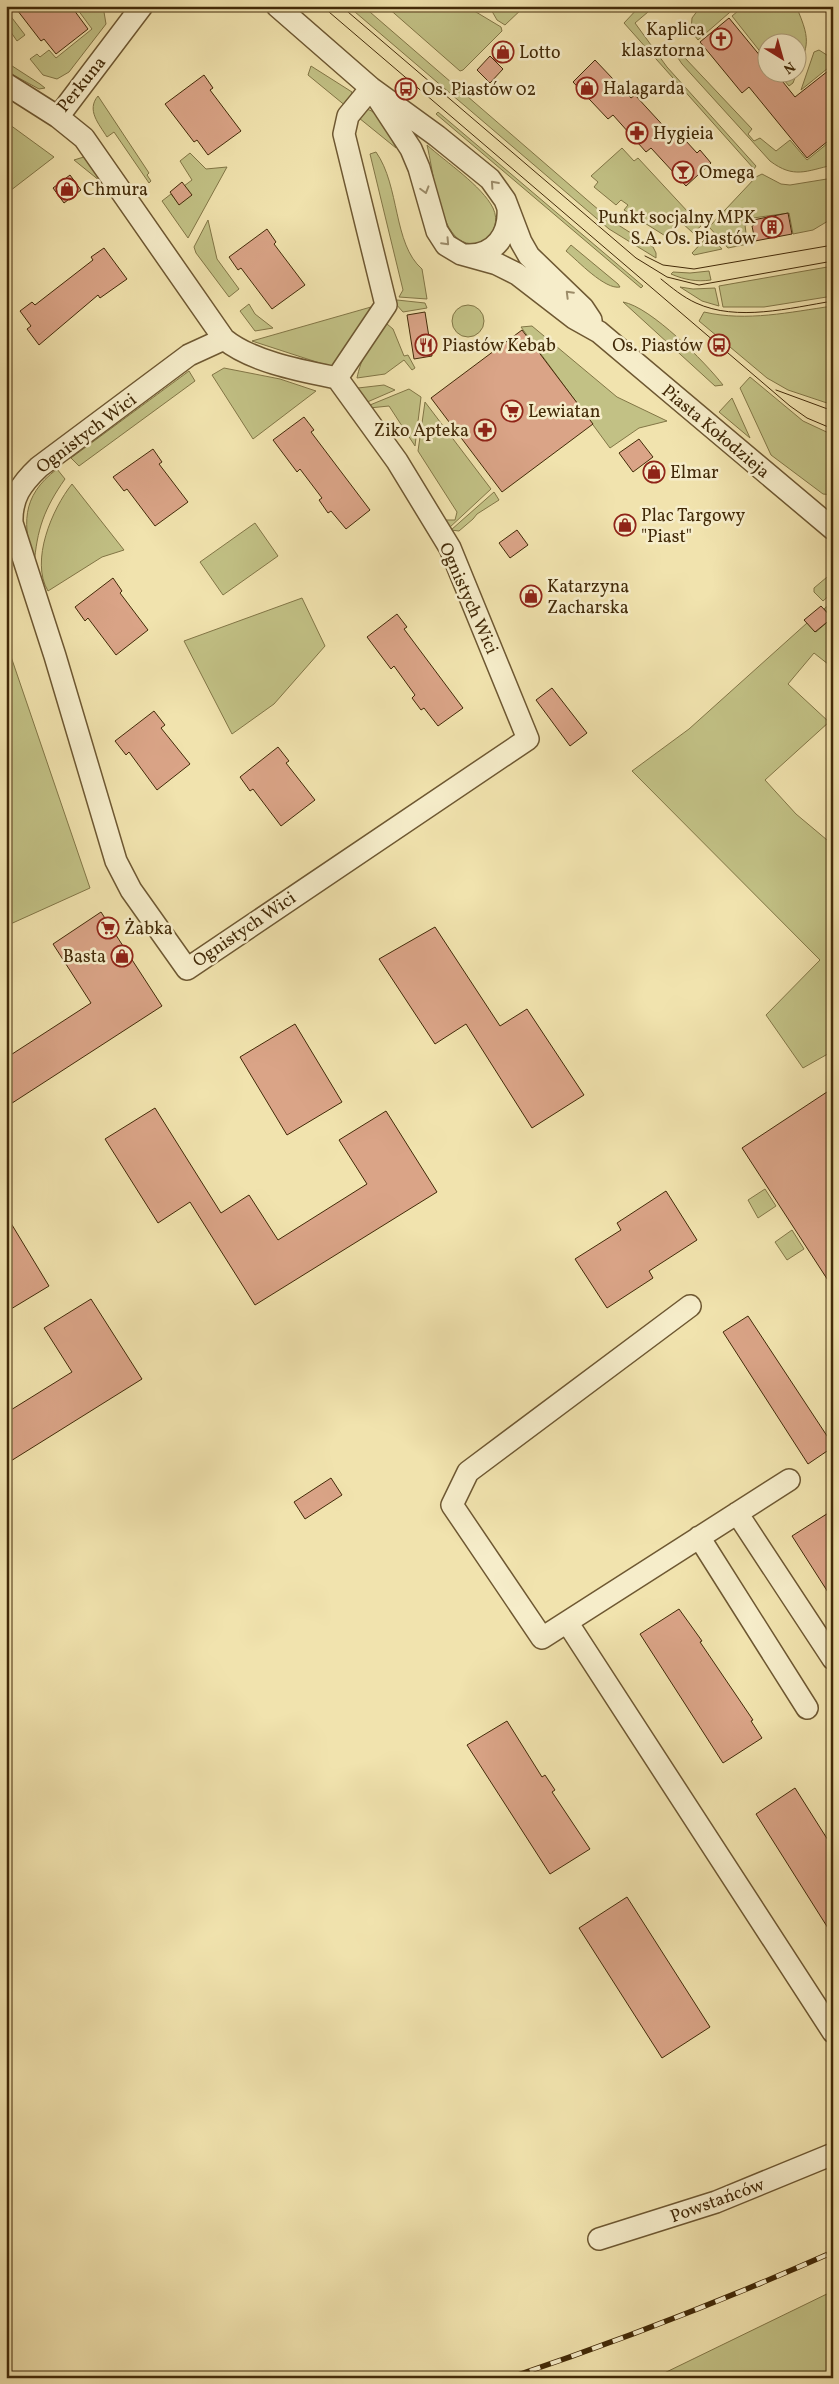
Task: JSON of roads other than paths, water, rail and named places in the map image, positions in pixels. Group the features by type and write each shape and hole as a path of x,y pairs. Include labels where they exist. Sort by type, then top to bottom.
{"street":[{"name":"Perkuna","path":"6,84 58,117 142,6"},
{"name":"Piasta Kołodzieja","path":"277,6 371,88 437,136 490,179 508,205 521,242 529,256 583,308 599,332"},
{"path":"58,117 84,138 230,344 267,360 337,378 386,305 344,134 348,116 371,88"},
{"name":"Piasta Kołodzieja","path":"371,88 407,141 415,158 437,231 446,245 465,255 497,264 518,274 574,318 599,332 833,529"},
{"path":"415,158 418,143 424,138 437,136"},
{"path":"465,255 485,253 497,244 508,224 508,205"},
{"name":"Ognistych Wici","path":"230,344 189,355 39,467 20,486 12,512 12,523 55,656 116,861 136,896 187,968 528,739 450,548 397,461 337,378"},
{"path":"690,1306 468,1472 452,1505 542,1638 789,1480"},
{"path":"737,1513 833,1659"},
{"path":"699,1537 807,1708"},
{"path":"567,1622 833,2032"},
{"name":"Powstańców","path":"599,2239 716,2202 833,2154"}],"tram line":[{"path":"322,6 790,406 807,418 833,429"},
{"path":"341,6 636,258 667,277 699,285 833,261"},
{"path":"645,256 663,265 694,269 833,245"},
{"path":"661,279 696,303 712,309 729,312 764,312 833,301"},
{"path":"776,390 833,411"}],"railway":[{"path":"509,2378 672,2319 833,2252"}],"place":[{"name":"Kaplica klasztorna","path":"721,39"},
{"name":"Lotto","path":"503,52"},
{"name":"Halagarda","path":"587,88"},
{"name":"Os. Piastów 02","path":"406,89"},
{"name":"Hygieia","path":"637,133"},
{"name":"Omega","path":"683,172"},
{"name":"Chmura","path":"67,189"},
{"name":"Punkt socjalny MPK S.A. Os. Piastów","path":"772,227"},
{"name":"Piastów Kebab","path":"426,345"},
{"name":"Os. Piastów","path":"719,345"},
{"name":"Lewiatan","path":"512,411"},
{"name":"Ziko Apteka","path":"485,430"},
{"name":"Elmar","path":"654,472"},
{"name":"Plac Targowy \"Piast\"","path":"625,525"},
{"name":"Katarzyna Zacharska","path":"531,596"},
{"name":"Żabka","path":"108,928"},
{"name":"Basta","path":"122,956"}]}
